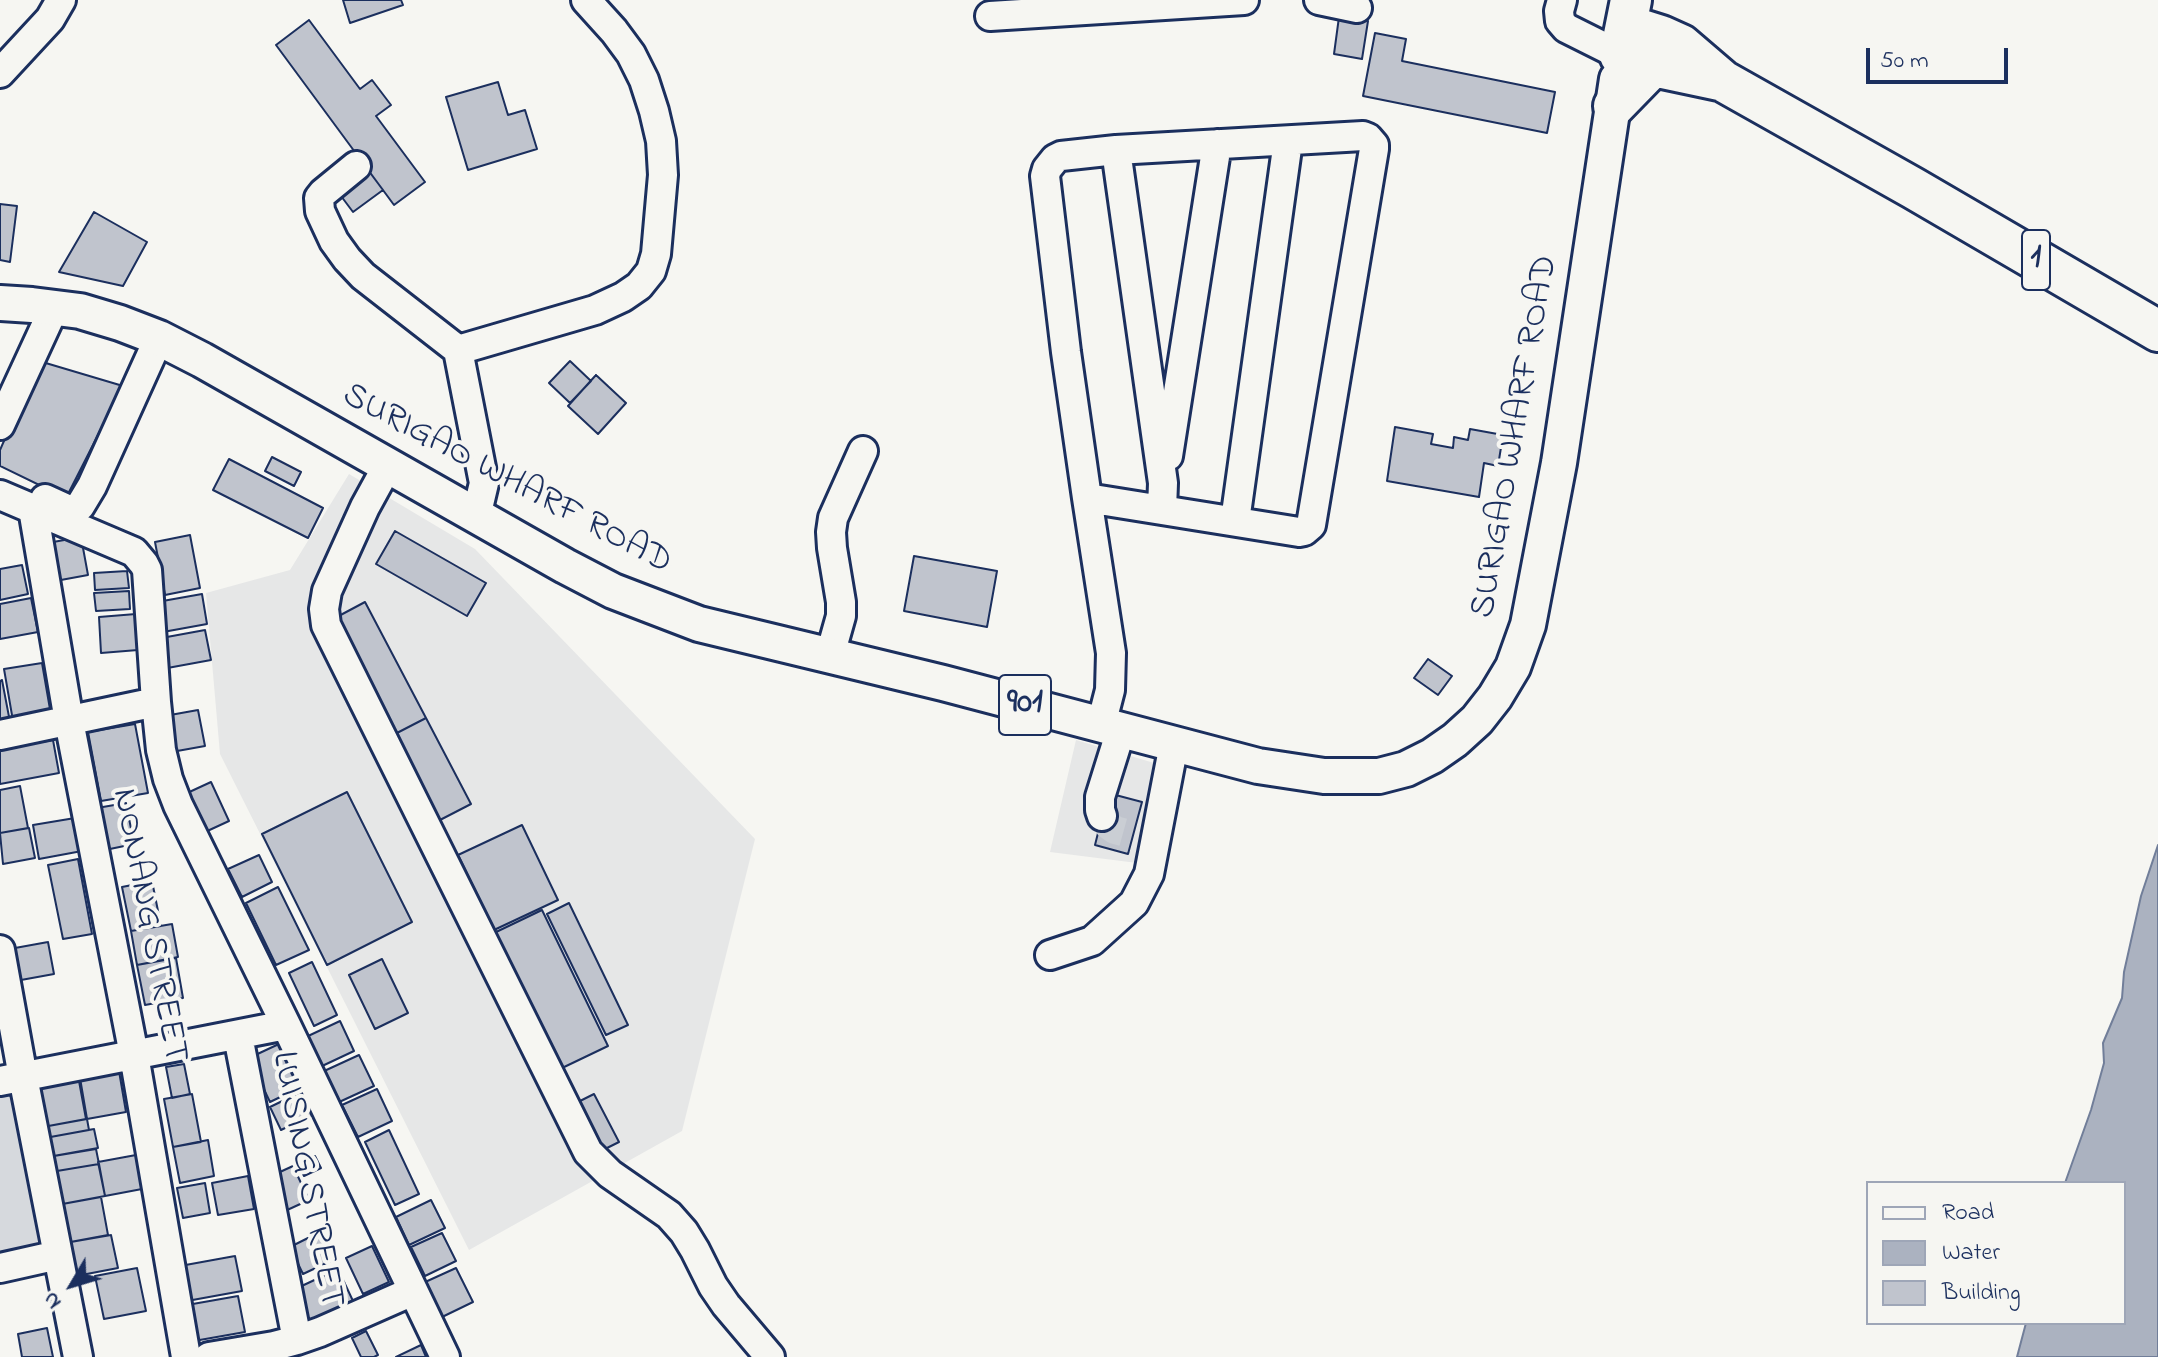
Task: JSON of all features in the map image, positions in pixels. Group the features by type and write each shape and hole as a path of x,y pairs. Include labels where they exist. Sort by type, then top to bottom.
{"highway":[{"name":"1","path":"1639,30 1681,45 1723,81 2158,331"},
{"path":"1614,106 1639,30"}],"main road":[{"name":"SURIGAO WHARF ROAD","path":"0,303 80,311 159,338 589,578 654,608 699,624 1290,772 1324,776 1379,776 1406,769 1432,756 1477,720 1513,667 1523,639 1539,576 1614,106"}],"street":[{"path":"0,73 50,19 61,0"},
{"path":"458,350 595,310 639,286 651,271 656,254 663,175 661,141 654,111 631,54 586,0"},
{"path":"990,16 1244,0"},
{"path":"1319,0 1357,8"},
{"path":"1562,0 1560,21 1566,28 1639,30"},
{"path":"1087,498 1162,497 1235,521 1299,532 1308,529 1313,521 1374,149 1371,141 1363,136 1116,150 1061,156 1050,164 1045,176 1066,352 1087,498 1111,653 1111,728 1100,797 1102,816"},
{"path":"1235,521 1288,141"},
{"path":"1162,497 1217,144"},
{"path":"1116,150 1162,497"},
{"path":"356,166 323,193 319,198 320,211 334,241 363,276 458,350 484,483 476,517"},
{"path":"0,425 54,308"},
{"path":"0,480 69,510 80,506 159,338"},
{"path":"830,655 839,627 841,602 831,532 833,518 863,451"},
{"path":"388,465 365,507 327,591 324,609 326,625 588,1152 610,1174 669,1215 695,1250 726,1305 770,1357"},
{"path":"0,495 134,552 144,564 147,570 161,750 168,779 445,1357"},
{"name":"NONANG STREET","path":"33,509 69,721 134,1055 186,1357"},
{"path":"0,735 156,702"},
{"path":"1050,955 1092,941 1134,903 1149,874 1144,838 1174,744"},
{"path":"0,950 11,1079 58,1255 78,1357"},
{"path":"11,1079 286,1025"},
{"name":"LUISING STREET","path":"238,1036 297,1340"},
{"path":"0,1268 58,1255"},
{"path":"209,1357 297,1340 413,1291"}],"shaded area":[{"path":"349,474 475,549 755,839 682,1131 469,1250 220,754 206,593 290,570"},
{"path":"1076,740 1178,770 1161,866 1050,852"},
{"path":"19,1083 50,1252 0,1263 0,1087"}],"water":[{"path":"2158,845 2158,1357 2017,1357 2025,1325 2126,1325 2126,1181 2066,1181 2104,1063 2103,1043 2122,998 2124,972 2141,896"}],"building":[{"path":"343,0 401,0 403,5 350,23"},
{"path":"1339,17 1368,21 1362,59 1334,54"},
{"path":"309,20 360,89 372,80 391,105 376,116 425,182 394,205 276,45"},
{"path":"1375,33 1406,39 1402,61 1555,92 1547,133 1363,96"},
{"path":"498,82 508,115 525,110 537,149 468,170 446,97"},
{"path":"365,166 383,190 353,212 335,188"},
{"path":"0,204 17,206 10,262 0,260"},
{"path":"94,212 147,242 123,286 59,272"},
{"path":"39,361 123,386 66,498 0,466 0,450"},
{"path":"570,361 591,381 570,403 549,383"},
{"path":"596,375 626,403 598,434 568,406"},
{"path":"1395,427 1433,434 1431,444 1453,448 1454,437 1468,440 1470,429 1503,435 1498,466 1484,463 1479,497 1387,481"},
{"path":"272,457 301,472 294,486 265,471"},
{"path":"229,459 323,508 308,538 213,490"},
{"path":"395,531 486,583 467,616 376,564"},
{"path":"190,535 200,588 165,595 155,542"},
{"path":"81,537 88,575 50,582 42,544"},
{"path":"914,556 997,571 987,627 904,611"},
{"path":"22,565 28,594 0,600 0,569"},
{"path":"127,571 129,588 95,590 94,573"},
{"path":"129,591 130,609 96,611 94,593"},
{"path":"202,594 207,624 163,632 157,602"},
{"path":"31,598 38,632 0,639 0,604"},
{"path":"365,602 426,718 395,734 335,618"},
{"path":"136,614 138,650 101,653 99,617"},
{"path":"205,630 211,660 162,669 156,639"},
{"path":"1428,659 1452,676 1438,695 1414,678"},
{"path":"42,663 51,715 13,721 4,669"},
{"path":"0,681 10,722 0,724"},
{"path":"198,710 205,746 166,753 159,717"},
{"path":"426,718 471,804 440,820 395,734"},
{"path":"135,724 148,793 101,801 88,732"},
{"path":"53,740 59,773 0,784 0,749"},
{"path":"211,782 229,821 203,833 185,794"},
{"path":"20,786 28,828 0,833 0,790"},
{"path":"347,792 412,922 327,965 262,834"},
{"path":"1108,793 1142,802 1128,854 1095,845"},
{"path":"126,803 134,844 105,850 97,808"},
{"path":"75,818 82,851 39,859 33,825"},
{"path":"522,825 558,900 494,930 458,855"},
{"path":"29,828 35,858 3,864 0,833"},
{"path":"259,855 272,882 242,897 228,869"},
{"path":"78,859 92,934 63,939 48,865"},
{"path":"152,881 161,926 131,931 122,887"},
{"path":"278,887 309,950 276,965 246,903"},
{"path":"569,903 628,1025 606,1035 547,914"},
{"path":"542,910 608,1046 560,1069 494,933"},
{"path":"172,924 178,957 137,965 131,931"},
{"path":"48,942 54,974 21,980 15,948"},
{"path":"176,958 183,998 145,1005 137,965"},
{"path":"382,959 408,1013 375,1029 349,975"},
{"path":"312,962 337,1015 314,1026 289,973"},
{"path":"340,1021 354,1051 320,1067 306,1037"},
{"path":"281,1043 303,1086 270,1102 249,1058"},
{"path":"359,1055 374,1086 337,1103 322,1072"},
{"path":"184,1064 190,1094 172,1098 166,1067"},
{"path":"119,1071 126,1112 87,1119 80,1078"},
{"path":"79,1081 86,1119 43,1127 35,1089"},
{"path":"377,1089 392,1121 358,1137 342,1105"},
{"path":"303,1091 314,1114 281,1130 270,1107"},
{"path":"192,1094 201,1142 173,1147 164,1099"},
{"path":"594,1094 619,1142 599,1152 574,1104"},
{"path":"87,1119 89,1130 45,1138 43,1127"},
{"path":"94,1129 98,1148 48,1157 45,1138"},
{"path":"389,1130 419,1194 395,1205 365,1142"},
{"path":"208,1140 214,1176 180,1183 173,1147"},
{"path":"96,1149 99,1164 51,1172 48,1157"},
{"path":"136,1155 142,1189 105,1196 98,1162"},
{"path":"315,1156 321,1168 304,1176 298,1164"},
{"path":"99,1164 105,1196 57,1205 51,1172"},
{"path":"293,1166 309,1200 285,1211 269,1177"},
{"path":"248,1176 254,1209 218,1215 212,1183"},
{"path":"205,1183 210,1213 183,1218 177,1188"},
{"path":"101,1197 108,1235 65,1243 57,1205"},
{"path":"431,1200 445,1228 409,1245 396,1217"},
{"path":"324,1230 337,1258 303,1274 290,1247"},
{"path":"442,1233 456,1261 425,1276 411,1247"},
{"path":"111,1235 118,1268 71,1277 65,1243"},
{"path":"372,1246 389,1282 363,1294 346,1258"},
{"path":"235,1256 242,1291 187,1301 180,1266"},
{"path":"137,1268 146,1311 104,1319 95,1276"},
{"path":"456,1268 473,1302 440,1318 423,1283"},
{"path":"338,1269 353,1301 306,1324 291,1291"},
{"path":"238,1296 245,1332 194,1341 187,1305"},
{"path":"47,1328 53,1357 22,1357 18,1334"},
{"path":"366,1331 378,1355 374,1357 361,1357 352,1338"},
{"path":"421,1345 426,1357 396,1357"}],"tunnel":[{"path":"1102,816 1115,830 1133,835"}]}
